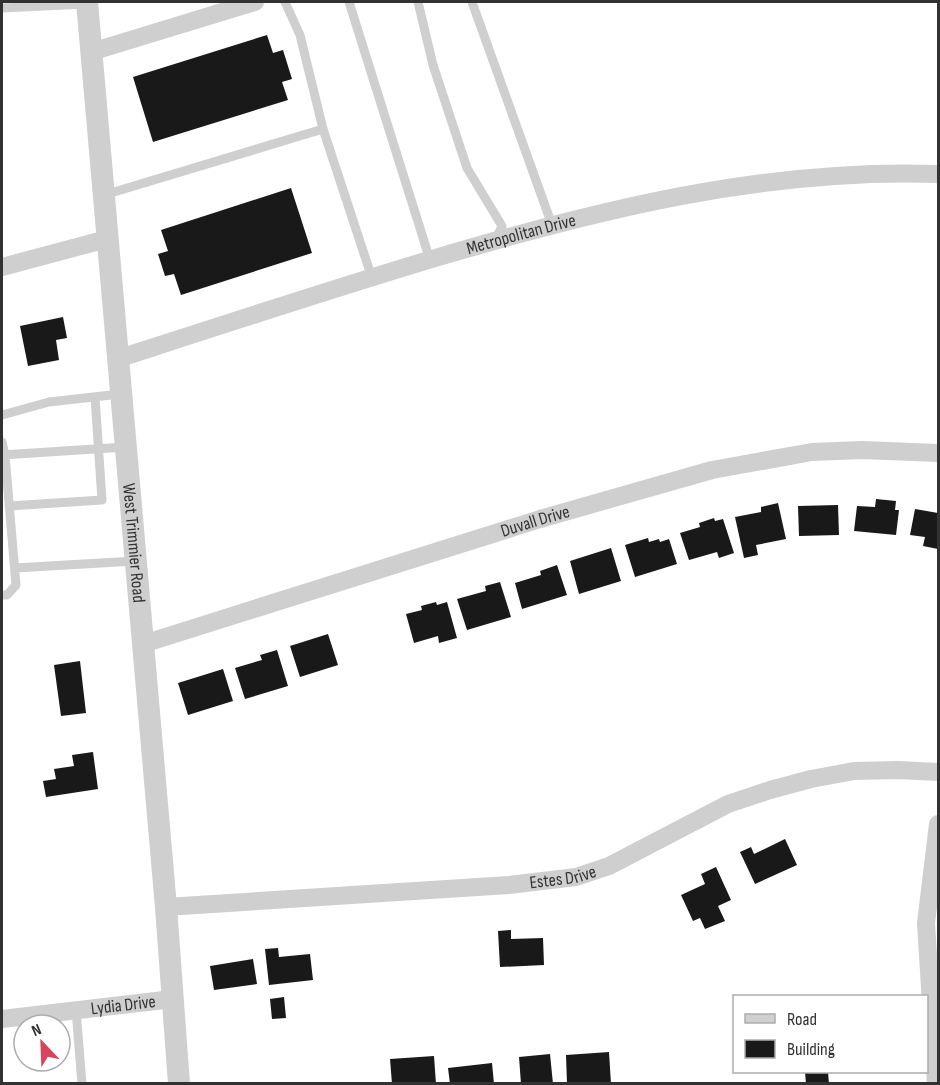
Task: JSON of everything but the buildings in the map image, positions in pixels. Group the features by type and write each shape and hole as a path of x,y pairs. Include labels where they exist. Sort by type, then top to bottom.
{"street":[{"path":"91,52 255,2"},
{"name":"West Trimmier Road","path":"87,3 166,906 179,1083"},
{"name":"Metropolitan Drive","path":"117,359 495,240 628,206 798,178 888,173 939,174"},
{"path":"2,267 108,239"},
{"name":"Duvall Drive","path":"143,644 540,519 712,470 812,452 862,450 939,453"},
{"name":"Estes Drive","path":"166,906 509,885 576,877 609,866 729,804 770,790 854,771 939,772"},
{"path":"936,1083 926,923 939,824"},
{"name":"Lydia Drive","path":"2,1018 173,999"}],"lane":[{"path":"285,2 300,35 323,129 372,278"},
{"path":"349,2 430,260"},
{"path":"418,2 434,65 467,168 502,226 495,240"},
{"path":"472,2 552,225"},
{"path":"2,8 87,3"},
{"path":"104,195 323,129"},
{"path":"2,415 49,402 120,394"},
{"path":"9,506 102,500 95,397"},
{"path":"2,442 16,585 7,595 2,596"},
{"path":"3,455 125,447"},
{"path":"15,568 135,561"},
{"path":"75,1010 82,1083"}]}
